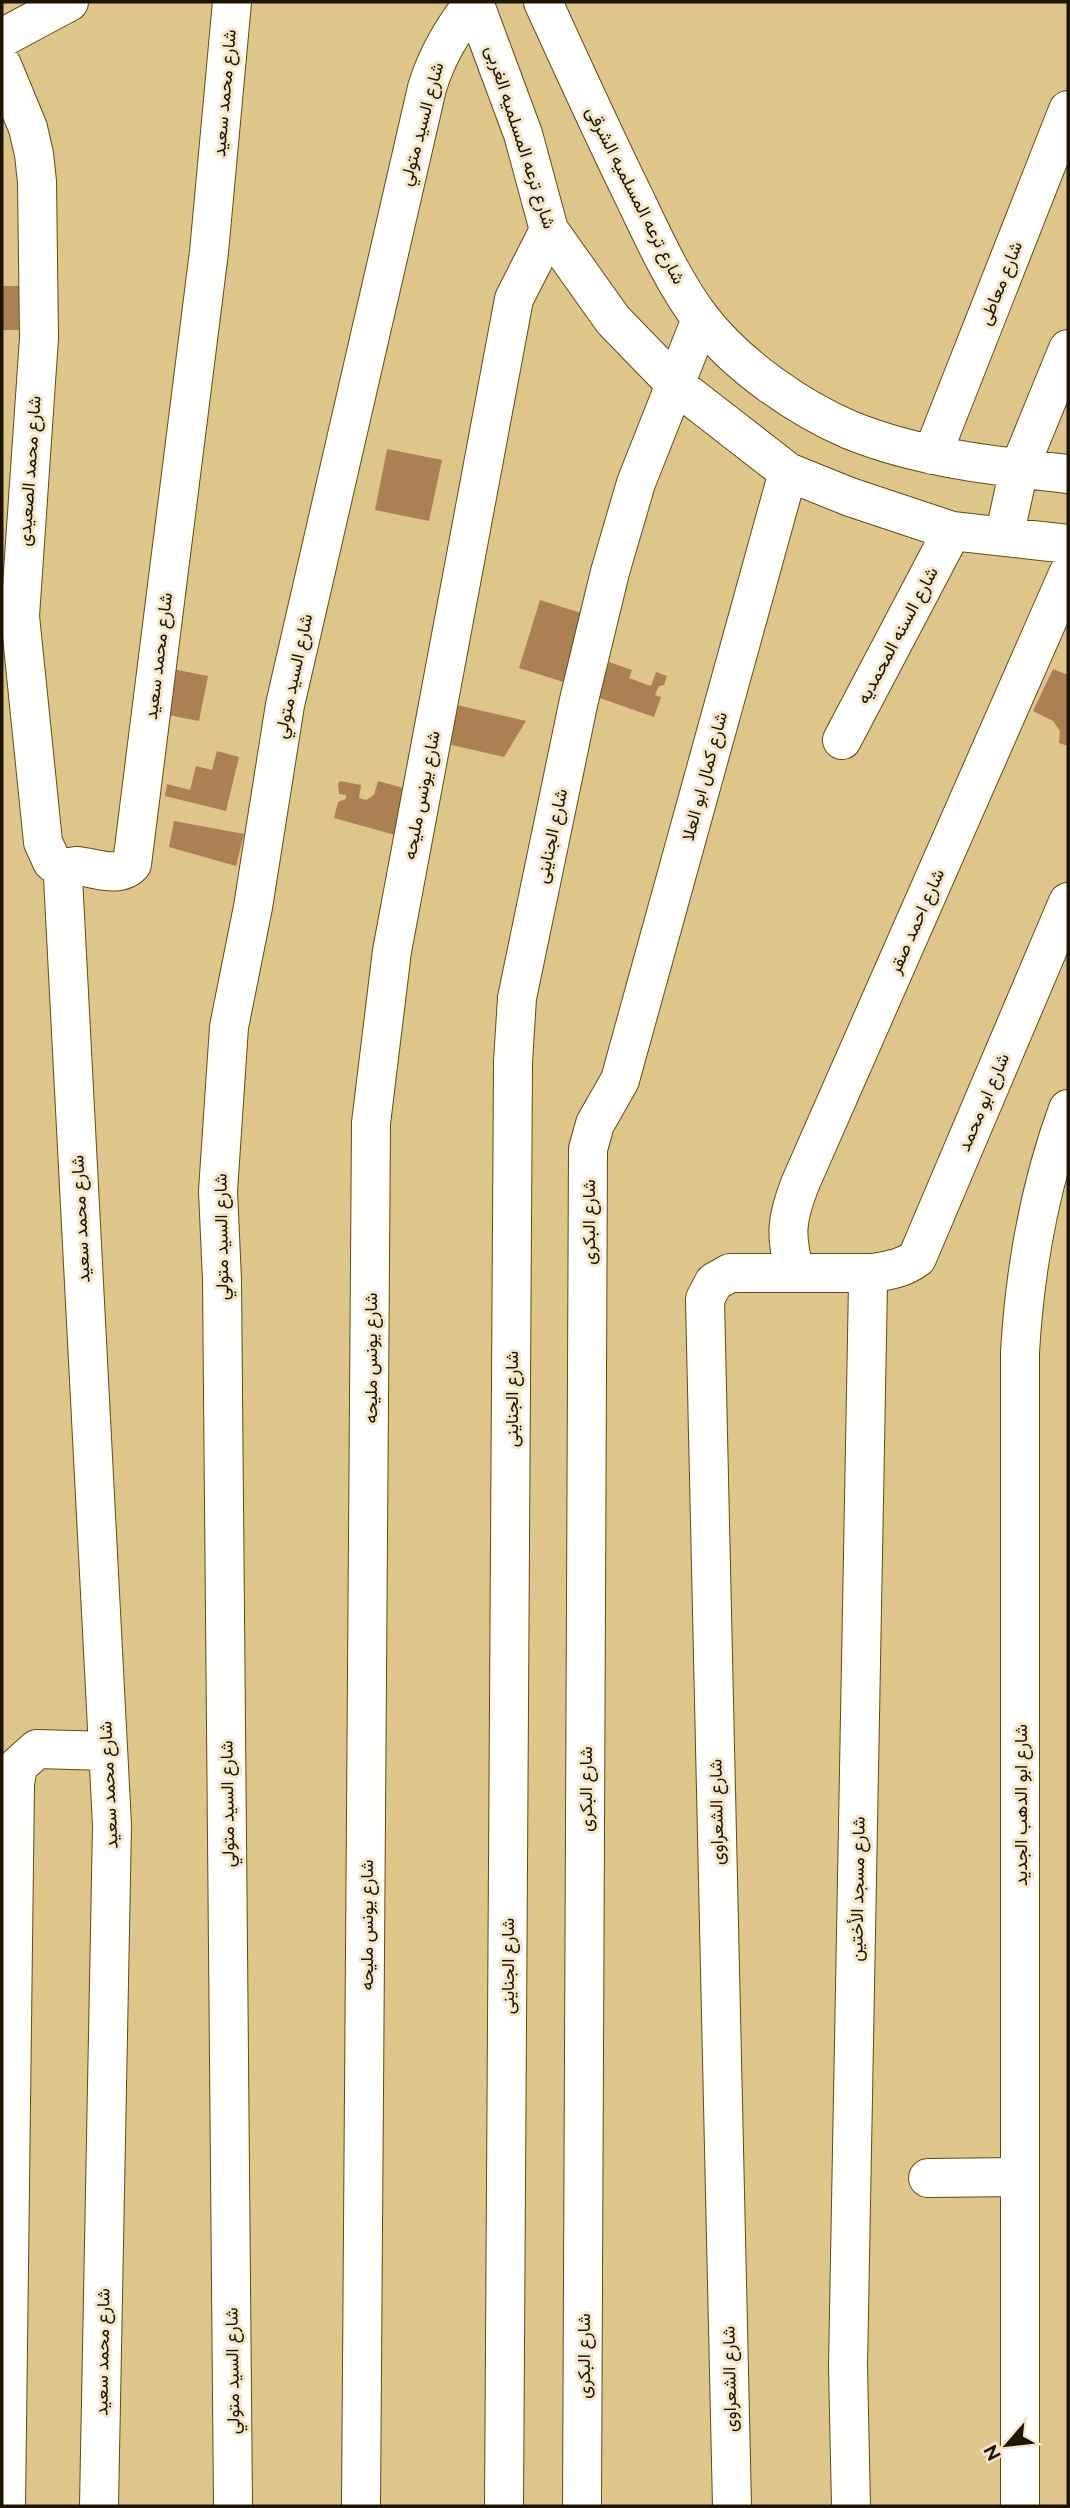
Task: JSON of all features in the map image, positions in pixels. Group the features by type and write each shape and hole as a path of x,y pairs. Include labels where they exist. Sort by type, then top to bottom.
{"street":[{"path":"2,38 69,2"},
{"name":"شارع محمد سعيد","path":"99,2506 111,1825 62,877 76,866 119,872 132,864 209,252 232,2"},
{"name":"شارع ترعه المسلميه الغربى","path":"474,2 523,134 549,230 613,320 676,385 788,472 850,497 952,531 1068,544"},
{"name":"شارع السيد متولي","path":"233,2506 222,1322 218,1191 229,1027 253,907 285,705 427,88 439,55 454,27 474,2"},
{"name":"شارع ترعه المسلميه الشرقى","path":"542,2 659,248 701,319 730,351 806,408 850,430 932,455 1068,474"},
{"name":"شارع محمد الصعيدى","path":"2,65 28,128 37,182 39,338 20,616 43,842 52,862 66,872"},
{"name":"شارع معاطى","path":"932,455 1068,110"},
{"name":"شارع يونس مليحه","path":"361,2506 371,1123 392,951 513,299 549,230"},
{"name":"شارع الجناينى","path":"504,2506 513,1062 517,998 579,700 607,584 636,484 701,319"},
{"path":"1004,537 1019,469 1068,349"},
{"name":"شارع كمال ابو العلا","path":"620,1080 788,472"},
{"name":"شارع السنه المحمديه","path":"842,740 952,531"},
{"name":"شارع احمد صقر","path":"795,1273 787,1243 789,1212 796,1193 1068,573"},
{"name":"شارع ابو محمد","path":"872,1273 907,1266 917,1258 1068,902"},
{"name":"شارع البكرى","path":"582,2506 588,1149 595,1124 620,1080"},
{"name":"شارع ابو الدهب الجديد","path":"1020,2506 1020,1352 1024,1287 1032,1236 1057,1139 1068,1109"},
{"name":"شارع الشعراوى","path":"732,2506 705,1299 714,1282 730,1273 872,1273"},
{"name":"شارع مسجد الأختين","path":"851,2506 848,2342 868,1283 872,1273"},
{"path":"6,2506 15,1784 18,1766 37,1749 107,1751"},
{"path":"928,2178 1020,2177"}],"building":[{"path":"2,286 25,286 23,330 2,330"},
{"path":"387,449 442,460 429,521 375,510"},
{"path":"540,600 594,617 573,685 519,668"},
{"path":"609,662 632,670 629,678 651,686 656,672 667,676 664,685 659,686 655,695 661,697 654,717 597,697"},
{"path":"162,667 208,676 199,721 153,712"},
{"path":"1053,669 1068,675 1068,746 1059,743 1060,731 1053,721 1033,711"},
{"path":"448,703 526,721 504,757 439,742"},
{"path":"217,751 239,757 226,811 165,796 167,784 190,790 196,766 212,770"},
{"path":"340,781 361,785 359,798 366,800 374,795 378,781 407,789 395,835 334,818 338,802 346,799 346,795 339,794"},
{"path":"174,821 244,834 236,866 169,847"}]}
